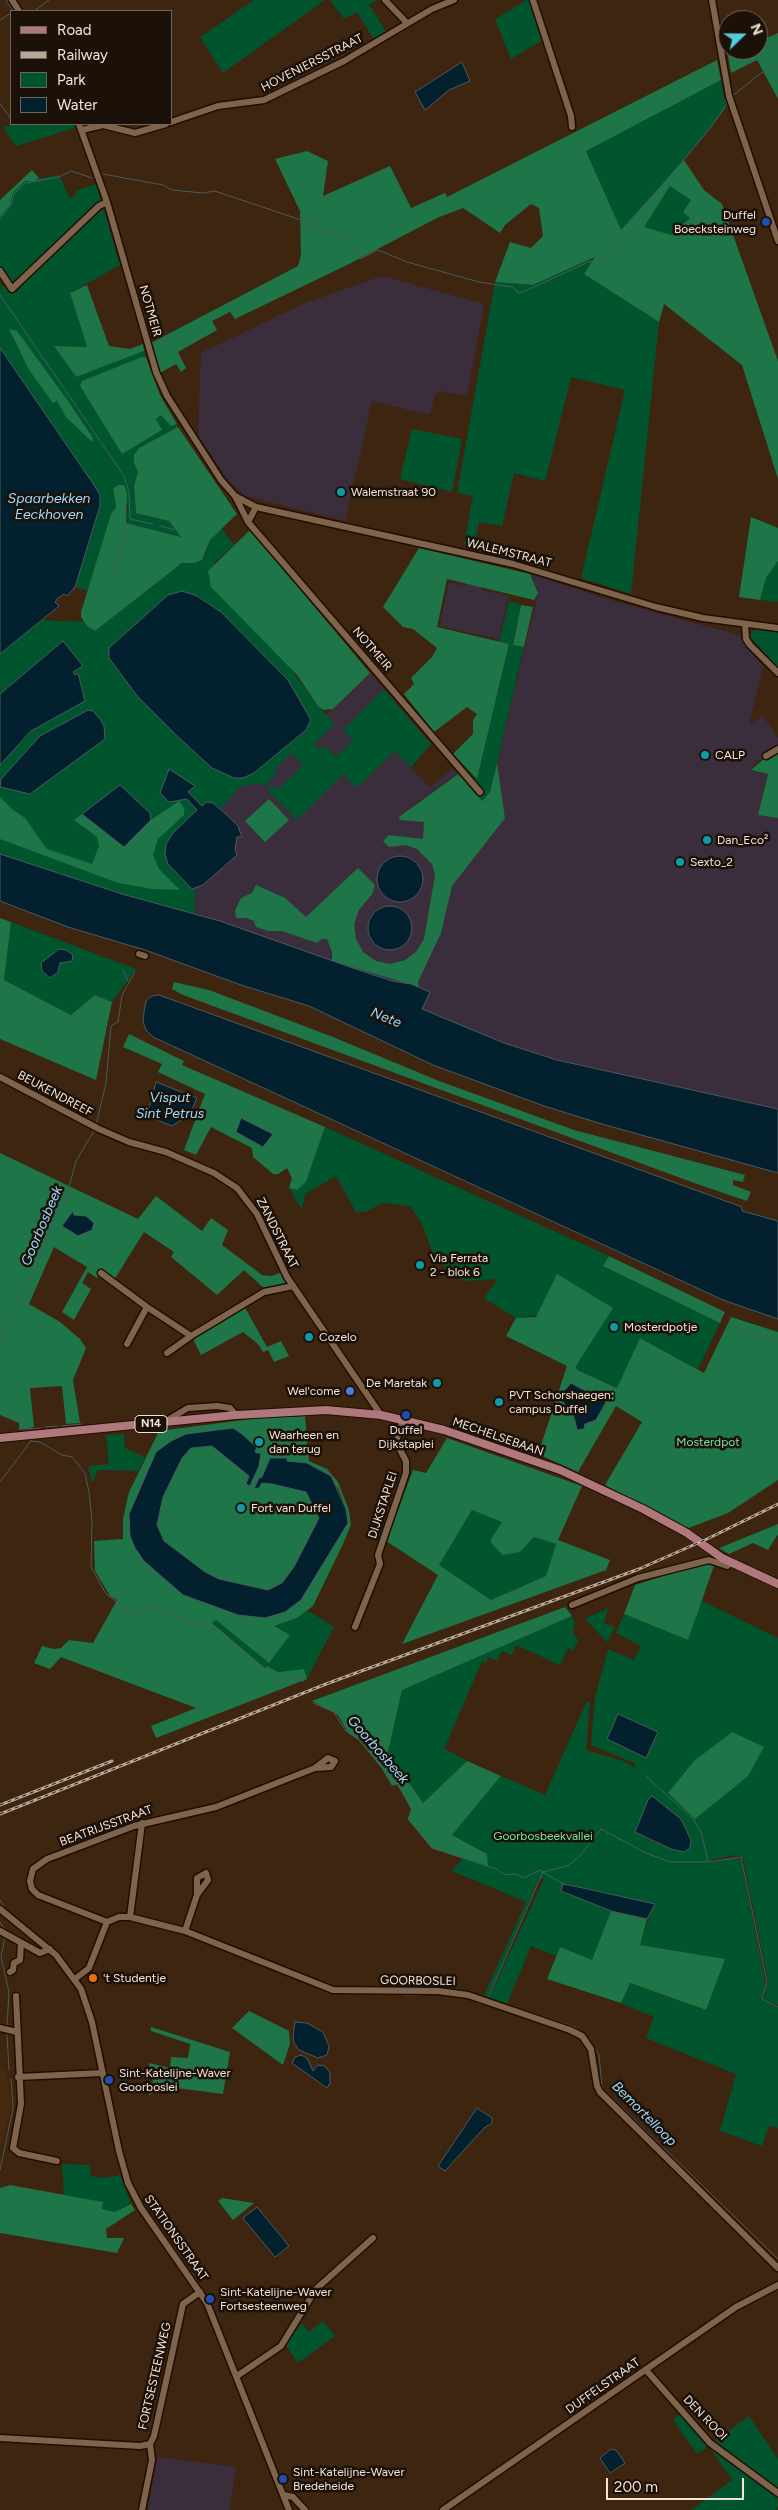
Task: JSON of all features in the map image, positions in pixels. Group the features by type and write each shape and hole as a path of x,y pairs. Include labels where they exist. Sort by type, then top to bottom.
{"main road":[{"name":"MECHELSEBAAN","path":"0,1438 236,1415 326,1410 403,1419 444,1430 572,1475 643,1509 687,1533 731,1562 778,1584"}],"street":[{"path":"386,0 407,23"},
{"name":"HOVENIERSSTRAAT","path":"172,122 218,106 264,100 344,61 432,9 454,0"},
{"path":"533,0 571,116 572,127"},
{"path":"712,0 729,96 776,229 778,241"},
{"path":"81,127 103,125 134,133 162,125"},
{"name":"NOTMEIR","path":"81,127 107,202 160,383 203,453 235,496 248,522 480,792"},
{"path":"0,271 12,289 99,206 107,202"},
{"name":"WALEMSTRAAT","path":"235,496 256,507 512,564 665,609 703,618 778,628"},
{"path":"248,522 256,507"},
{"path":"745,624 746,639 750,645 778,673"},
{"path":"766,756 778,749"},
{"name":"BEUKENDREEF","path":"0,1078 96,1128"},
{"name":"ZANDSTRAAT","path":"96,1128 129,1142 166,1152 214,1173 230,1183 253,1207 293,1286 381,1415"},
{"path":"101,1273 191,1336"},
{"path":"167,1353 191,1336 264,1292 293,1286"},
{"path":"127,1344 147,1307"},
{"name":"MECHELSEBAAN","path":"162,1423 188,1408 217,1406 230,1408 236,1415"},
{"name":"DIJKSTAPLEI","path":"355,1628 380,1564 378,1555 406,1473 406,1461 396,1442 403,1419"},
{"name":"MECHELSEBAAN","path":"572,1605 647,1576 710,1560 727,1566 731,1562"},
{"name":"BEATRIJSSTRAAT","path":"107,1922 38,1895 30,1886 30,1875 35,1867 47,1859 142,1823 216,1807 315,1768"},
{"path":"130,1917 142,1823"},
{"path":"185,1931 197,1895"},
{"name":"STATIONSSTRAAT","path":"0,1909 50,1949 75,1979 88,2006 118,2151 133,2194 200,2292 214,2317 290,2510"},
{"name":"GOORBOSLEI","path":"107,1922 119,1916 130,1917 185,1931 333,1990 438,1991 468,1994 582,2036 591,2049 597,2086 600,2092 778,2268"},
{"path":"75,1979 89,1968 107,1922"},
{"path":"0,1931 43,1953 50,1949"},
{"path":"10,1972 13,1970 14,1963 20,1960 21,1943"},
{"path":"16,1996 18,2076 21,2104 13,2148 19,2153 57,2161"},
{"path":"0,2028 17,2032"},
{"path":"18,2076 103,2073"},
{"path":"237,2376 281,2346 316,2289 373,2238"},
{"name":"DUFFELSTRAAT","path":"443,2510 736,2306 778,2285"},
{"name":"FORTSESTEENWEG","path":"0,2438 140,2446 150,2444 154,2436 183,2304 200,2292"},
{"name":"DEN ROOI","path":"646,2370 710,2443 778,2493"},
{"path":"142,2510 152,2460 150,2444"},
{"path":"284,2495 292,2497 305,2510"}],"shaded area":[{"path":"382,276 484,304 467,396 441,391 435,395 430,415 372,401 345,521 245,496 228,480 198,435 201,353 305,303"},
{"path":"530,574 613,601 742,636 743,643 763,666 749,725 763,716 778,738 778,744 749,770 768,774 758,814 778,818 778,1109 557,1060 504,1043 422,1009 350,967 194,914 196,888 203,885 235,849 237,837 241,837 213,803 333,709 370,673 431,744 410,768 430,787 461,762 465,768 412,807 505,818 497,763 538,593"},
{"path":"468,578 483,582 482,590 508,596 499,639 439,626 449,582 466,586"},
{"path":"0,2068 6,2069 11,2105 0,2154"},
{"path":"157,2457 236,2467 230,2510 148,2510"}],"green space":[{"path":"254,0 325,0 223,73 200,37"},
{"path":"330,0 377,0 369,5 387,33 375,41 357,12 344,19"},
{"path":"530,0 543,40 511,59 495,19"},
{"path":"778,33 778,99 757,60 768,60 768,38"},
{"path":"717,60 721,80 586,151 621,230 684,160 704,190 722,204 778,361 778,479 742,365 664,304 659,322 584,274 595,257 533,285 495,282 510,242 531,248 543,236 539,208 531,204 505,225 500,233 463,208 437,218 347,265 235,319 230,312 212,321 217,330 178,352 186,368 181,372 176,364 160,373 151,343 298,266 301,255 300,211 275,159 307,151 328,161 323,196 390,166 411,208 445,193 447,197","holes":["670,186 691,200 683,212 690,218 671,235 644,227"]},
{"path":"729,60 757,60 731,73"},
{"path":"721,80 726,108 684,160 621,231 586,150"},
{"path":"10,125 74,125 75,128 16,146 3,127"},
{"path":"32,170 39,178 35,181 25,181 13,193 10,205 0,217 0,200"},
{"path":"59,175 70,199 76,195 75,191 96,184 101,202 13,287 17,290 99,211 104,210 120,265 70,293 87,347 54,346 76,377 144,351 146,357 83,381 80,386 122,453 162,430 156,419 161,414 171,426 177,424 178,427 139,448 134,463 138,472 134,486 136,513 169,521 181,537 126,523 128,505 113,489 116,507 111,514 88,591 75,587 100,495 0,348 0,283 3,287 7,284 12,286 0,268 0,217 12,201 13,193 25,181"},
{"path":"670,186 691,200 690,218 671,235 643,228"},
{"path":"596,257 584,274 659,322 631,594 581,578 625,390 571,377 545,481 514,473 502,526 479,522 474,545 464,544 473,496 457,493 495,282 533,285"},
{"path":"87,285 109,346 130,349 143,344 144,351 76,377 54,346 87,347 70,293"},
{"path":"9,329 17,331 93,438 92,442 66,417 57,401 53,403 29,370"},
{"path":"146,357 160,395 177,424 171,426 161,415 156,419 162,430 122,454 80,386 82,381"},
{"path":"178,427 237,514 210,540 202,560 195,563 182,563 95,631 87,626 81,617 81,612 111,514 116,507 113,489 118,485 124,485 127,493 126,523 181,537 169,521 136,513 134,486 138,472 134,463 134,455 139,448"},
{"path":"412,429 462,439 452,492 400,479"},
{"path":"751,517 778,528 778,561 766,578 760,600 739,597"},
{"path":"221,528 234,545 214,563 318,706 335,724 314,744 320,750 324,746 336,757 353,740 343,730 384,689 431,744 411,767 394,751 357,788 343,774 297,820 267,790 272,785 278,790 303,765 292,753 274,769 277,773 264,786 258,783 240,787 220,809 213,803 202,806 188,792 195,785 169,802 187,799 197,810 173,833 165,855 168,864 192,889 196,888 194,914 122,894 0,854 0,654 42,620 85,622 87,626 95,631 182,563 195,563 205,555 210,540"},
{"path":"250,530 370,673 333,709 323,710 318,706 297,675 211,587 208,571"},
{"path":"419,548 530,574 538,593 534,600 447,579 437,627 509,644 477,779 453,754 473,734 473,720 477,714 467,707 434,732 404,694 414,684 411,678 432,657 437,648 413,629 403,627 383,607"},
{"path":"778,561 778,602 760,600 766,578"},
{"path":"509,601 521,605 513,644 524,647 490,792 481,801 458,774 465,768 477,779 509,644 499,642"},
{"path":"521,605 533,607 524,647 513,645"},
{"path":"755,629 778,632 778,667 749,636"},
{"path":"778,753 778,818 758,815 768,774 751,770 765,758"},
{"path":"497,763 505,818 452,886 441,933 418,982 419,987 332,961 332,952 327,939 321,939 317,943 282,931 268,931 256,927 254,921 246,918 236,918 235,911 241,898 252,893 256,885 285,898 306,917 358,868 375,885 372,894 359,910 354,924 356,939 363,952 376,961 390,964 405,960 416,952 424,939 435,875 432,864 417,849 406,845 389,847 383,841 389,835 423,839 424,822 400,820 399,817 458,774 482,801 490,792"},
{"path":"0,797 25,818 47,849 92,864 99,846 97,837 74,820 82,814 124,847 151,820 179,801 184,808 184,815 158,839 153,855 159,869 180,890 152,889 118,883 0,839"},
{"path":"269,799 289,820 265,842 245,821"},
{"path":"0,918 11,922 4,980 71,1015 95,995 112,1002 96,1080 0,1039"},
{"path":"11,922 136,969 112,1002 95,995 71,1015 4,980"},
{"path":"174,982 209,990 333,1037 439,1081 574,1130 745,1175 743,1182 733,1180 733,1185 751,1192 747,1201 697,1184 183,995 172,989"},
{"path":"129,1034 184,1061 182,1065 325,1127 306,1182 297,1190 289,1188 292,1178 287,1168 278,1174 273,1174 253,1157 252,1148 211,1127 196,1155 184,1150 205,1094 158,1072 162,1064 123,1047"},
{"path":"325,1127 609,1256 603,1266 720,1323 698,1369 640,1338 618,1388 577,1370 576,1365 612,1307 516,1318 484,1298 498,1279 462,1281 435,1259 422,1224 410,1206 383,1203 365,1212 356,1212 336,1176 305,1194 302,1210 289,1188 297,1190 306,1182"},
{"path":"0,1153 138,1219 156,1196 202,1231 211,1218 228,1230 222,1245 262,1275 272,1276 282,1272 288,1285 266,1290 244,1270 217,1295 171,1257 174,1252 144,1232 114,1280 101,1271 97,1278 88,1272 82,1283 91,1289 74,1320 62,1312 87,1267 54,1247 29,1304 60,1322 80,1339 86,1348 73,1380 80,1423 66,1424 62,1386 30,1388 34,1427 19,1430 19,1423 0,1415"},
{"path":"609,1256 725,1312 720,1323 603,1266"},
{"name":"Mosterdpot","path":"557,1274 613,1308 576,1366 577,1370 617,1388 640,1338 704,1373 731,1317 778,1332 778,1480 728,1513 686,1529 605,1485 642,1422 616,1406 578,1472 538,1454 567,1366 506,1336 516,1318 536,1317"},
{"path":"244,1306 267,1347 281,1341 289,1356 274,1362 268,1350 263,1352 258,1344 243,1332 201,1355 193,1339"},
{"path":"305,1416 309,1461 327,1469 338,1482 349,1510 351,1525 313,1606 297,1618 274,1626 290,1635 269,1663 216,1620 212,1623 265,1668 267,1666 278,1672 304,1669 307,1679 156,1738 151,1726 196,1708 61,1657 50,1669 34,1663 42,1646 54,1649 61,1648 69,1640 93,1643 117,1600 110,1596 95,1571 94,1541 123,1539 123,1519 129,1492 159,1431 259,1418","holes":["186,1434 256,1448 259,1466 254,1476 249,1476 212,1446 191,1448 182,1458 163,1497 157,1525 164,1541 205,1572 219,1579 268,1590 282,1583 294,1567 319,1518 306,1492 262,1483 254,1489 259,1478 262,1478 267,1464 287,1459 287,1461 307,1463 338,1488 343,1500 348,1523 265,1618 164,1579 144,1561 130,1536 129,1514"]},
{"path":"124,1434 125,1448 145,1457 138,1471 98,1470 92,1483 88,1466 109,1464 106,1435"},
{"path":"447,1438 582,1486 558,1540 610,1560 606,1570 402,1644 438,1575 386,1541 413,1470 426,1473","holes":["472,1510 502,1522 490,1541 502,1555 520,1552 534,1537 556,1544 546,1576 491,1600 439,1565"]},
{"path":"472,1510 502,1522 520,1552 533,1537 557,1544 546,1576 491,1600 439,1565"},
{"path":"778,1524 778,1534 768,1550 753,1543 729,1554 719,1548"},
{"path":"707,1562 715,1563 688,1640 624,1614 635,1585"},
{"name":"Goorbosbeekvallei","path":"700,1600 778,1638 778,2005 764,1999 768,1981 743,1859 735,1855 712,1860 712,1862 736,1858 741,1860 766,1985 762,1998 778,2008 778,2128 769,2126 762,2146 720,2131 736,2074 646,2038 654,2017 621,2003 629,1983 705,2010 724,1959 639,1945 654,1904 563,1884 561,1891 611,1911 592,1961 560,1947 556,1956 531,1946 507,2004 489,1998 544,1879 540,1877 488,1997 484,1996 526,1902 452,1871 463,1858 488,1866 485,1853 452,1835 501,1776 545,1795 587,1701 590,1703 586,1750 623,1761 636,1768 634,1763 591,1745 595,1698 608,1649 634,1660 641,1646 616,1633 624,1614 688,1640","holes":["652,1796 681,1819 671,1849 641,1836"]},
{"path":"565,1607 572,1616 402,1690 388,1752 423,1803 467,1761 501,1776 452,1835 487,1854 488,1866 432,1848 408,1819 411,1809 397,1784 392,1785 382,1768 360,1740 348,1733 338,1715 312,1701"},
{"path":"608,1608 604,1624 615,1627 607,1642 585,1619"},
{"path":"307,1610 334,1627 307,1679 304,1669 278,1672 267,1666 265,1668 212,1623 216,1620 269,1663 274,1626 297,1618"},
{"path":"572,1616 575,1622 573,1633 578,1640 573,1651 568,1648 560,1665 516,1645 512,1655 502,1651 497,1661 489,1657 486,1663 482,1661 445,1747 441,1747 467,1761 423,1803 388,1753 402,1690"},
{"path":"732,1732 764,1747 748,1776 695,1819 668,1793 694,1761"},
{"path":"611,1911 647,1919 640,1945 725,1959 706,2010 630,1983 621,2003 547,1979 560,1947 592,1960"},
{"path":"249,2011 289,2031 290,2044 283,2065 232,2028"},
{"path":"151,2027 230,2052 223,2094 161,2086 149,2096 153,2083 149,2063 170,2068 171,2057 188,2058 190,2044 151,2031"},
{"path":"62,2164 91,2165 90,2176 104,2178 120,2175 131,2204 115,2212 102,2209 102,2202 64,2195"},
{"path":"10,2185 103,2202 102,2209 115,2212 131,2204 135,2210 106,2229 107,2238 124,2238 117,2253 0,2233 0,2188"},
{"path":"222,2198 254,2203 233,2220 218,2201"},
{"path":"323,2321 335,2336 298,2363 285,2344 302,2323 309,2332"},
{"path":"681,2413 707,2443 706,2448 697,2454 674,2421"},
{"path":"749,2416 778,2459 778,2490 713,2443"},
{"path":"713,2446 777,2495 778,2506 776,2510 691,2510 732,2480 710,2448"}],"water":[{"path":"462,62 470,81 449,90 425,110 415,92"},
{"name":"Spaarbekken Eeckhoven","path":"0,348 94,485 100,495 100,506 75,587 67,596 64,594 58,598 55,602 59,606 0,654"},
{"path":"182,591 197,596 221,612 288,680 311,720 306,730 254,773 243,778 234,778 212,768 138,697 109,658 109,648 168,595"},
{"path":"63,641 83,666 73,672 75,675 78,673 85,701 31,731 0,765 0,694"},
{"path":"88,710 93,711 100,719 104,726 105,739 30,794 0,787 1,779 40,736"},
{"path":"169,769 195,786 188,792 202,806 206,802 213,803 229,817 238,826 242,837 237,837 235,849 237,855 203,885 192,889 168,864 165,855 166,844 173,833 197,810 187,799 169,802 160,793"},
{"path":"120,785 150,813 151,820 124,847 82,814"},
{"name":"Nete","path":"0,854 122,894 220,921 392,981 411,984 430,992 422,1009 504,1043 557,1060 778,1109 778,1173 544,1106 433,1065 309,1006 241,985 145,950 68,927 0,901"},
{"path":"400,856 413,860 419,866 423,879 419,892 413,898 400,902 387,898 381,892 377,879 381,866 387,860"},
{"path":"394,906 406,912 411,919 411,937 406,944 399,949 386,950 378,947 371,940 368,924 371,916 378,909"},
{"path":"59,949 66,950 73,955 72,961 60,963 58,972 50,978 42,971 41,963"},
{"path":"159,995 742,1207 742,1211 778,1221 778,1319 723,1300 153,1037 146,1030 143,1022 144,1012 146,1001 152,996"},
{"name":"Visput Sint Petrus","path":"156,1082 197,1098 190,1114 172,1126 147,1116"},
{"path":"241,1118 273,1134 263,1147 236,1132"},
{"path":"73,1211 74,1215 86,1216 94,1223 92,1230 78,1236 62,1226"},
{"path":"571,1383 606,1402 596,1420 585,1424 584,1429 577,1430 574,1417 563,1402 564,1391"},
{"path":"233,1428 257,1448 255,1450 256,1453 261,1453 259,1466 250,1486 246,1484 249,1476 212,1446 191,1448 182,1458 163,1497 157,1525 164,1541 205,1572 219,1579 268,1590 282,1583 294,1567 319,1518 306,1492 262,1483 259,1488 254,1489 259,1478 262,1477 270,1458 287,1458 287,1461 307,1463 331,1476 346,1509 348,1523 301,1600 285,1612 265,1618 238,1615 183,1595 144,1561 135,1548 130,1536 129,1514 156,1452 171,1441 186,1434"},
{"path":"618,1714 658,1732 646,1758 607,1739"},
{"path":"652,1796 681,1819 691,1840 690,1848 684,1852 671,1849 635,1832 648,1800"},
{"path":"563,1884 655,1904 647,1919 611,1911 561,1891"},
{"path":"295,2022 307,2023 323,2032 329,2046 327,2055 318,2058 299,2050 294,2043 293,2036"},
{"path":"301,2055 307,2058 313,2071 318,2065 325,2066 330,2073 330,2083 327,2088 292,2063 295,2057"},
{"path":"477,2108 492,2118 492,2123 484,2128 445,2171 438,2166"},
{"path":"257,2207 289,2246 275,2257 243,2218"},
{"path":"611,2449 616,2450 625,2463 610,2473 600,2458"}],"waterway":[{"path":"6,0 12,10"},
{"path":"35,10 49,0"},
{"path":"0,20 10,14"},
{"path":"731,97 761,73 778,65"},
{"path":"103,174 163,185 172,190 203,193 215,191 307,222 351,241 360,259 378,250 407,262 479,282 513,287 518,293 588,262 597,261 604,255 711,127 727,104 725,100 728,98"},
{"path":"0,104 10,117"},
{"path":"0,219 11,205 14,194 25,183 59,177 71,171 92,178"},
{"path":"0,295 124,476 129,492 130,519 153,524"},
{"path":"114,572 127,525"},
{"path":"160,526 175,530"},
{"path":"123,970 128,981"},
{"name":"Goorbosbeek","path":"96,1125 106,1083 111,1026 118,1022 122,995 135,972"},
{"name":"Goorbosbeek","path":"0,1346 5,1330 40,1259 56,1213 65,1202 76,1161 95,1129"},
{"path":"732,1326 778,1341"},
{"name":"Goorbosbeek","path":"0,1406 16,1421 22,1417 27,1419 30,1431"},
{"path":"61,1426 82,1424"},
{"path":"45,1427 58,1426"},
{"name":"Goorbosbeek","path":"23,1429 41,1428"},
{"name":"Goorbosbeek","path":"31,1437 31,1441 40,1442 62,1455 72,1457 85,1473 92,1521 91,1567 106,1594 116,1601 122,1610 126,1612 160,1609 192,1624 215,1628 277,1681 301,1678 304,1682"},
{"path":"0,1482 31,1441"},
{"name":"Goorbosbeek","path":"313,1703 334,1712 345,1730 359,1740 382,1768 392,1785 397,1784 406,1795 412,1809 408,1819 432,1848 496,1869 505,1875 516,1874 523,1878 540,1870 543,1872 567,1866 579,1857 601,1829 646,1853 670,1862 709,1862 741,1857 767,1982 762,1999 778,2007"},
{"path":"646,1776 694,1820 701,1832 708,1861"},
{"name":"Bemortelloop","path":"543,1872 488,1998 575,2027 582,2033"},
{"path":"543,1872 563,1884"},
{"path":"0,1900 4,1907"},
{"path":"0,1922 4,1929"},
{"path":"5,1937 1,1957 9,1992 7,2026"},
{"path":"457,1989 487,1998"},
{"path":"422,1994 439,1994"},
{"path":"404,1995 418,1995"},
{"path":"468,1999 475,2001"},
{"path":"478,2003 482,2004"},
{"path":"485,2005 518,2016"},
{"path":"7,2033 9,2070"},
{"name":"Bemortelloop","path":"586,2036 599,2054 602,2088 778,2259"},
{"path":"0,2170 13,2108 11,2079"}],"railway":[{"path":"0,1814 326,1684 639,1569 707,1539 778,1504"},
{"path":"0,1805 112,1761"}],"place":[{"name":"Duffel Boecksteinweg","path":"766,222"},
{"name":"Walemstraat 90","path":"341,492"},
{"name":"CALP","path":"705,755"},
{"name":"Dan_Eco²","path":"707,840"},
{"name":"Sexto_2","path":"680,862"},
{"name":"Via Ferrata 2 - blok 6","path":"420,1265"},
{"name":"Mosterdpotje","path":"614,1327"},
{"name":"Cozelo","path":"309,1337"},
{"name":"De Maretak","path":"437,1383"},
{"name":"Wel'come","path":"350,1391"},
{"name":"PVT Schorshaegen: campus Duffel","path":"499,1402"},
{"name":"Duffel Dijkstaplei","path":"406,1415"},
{"name":"Waarheen en dan terug","path":"259,1442"},
{"name":"Fort van Duffel","path":"241,1508"},
{"name":"'t Studentje","path":"93,1978"},
{"name":"Sint-Katelijne-Waver Goorboslei","path":"109,2080"},
{"name":"Sint-Katelijne-Waver Fortsesteenweg","path":"210,2299"},
{"name":"Sint-Katelijne-Waver Bredeheide","path":"283,2479"}]}
